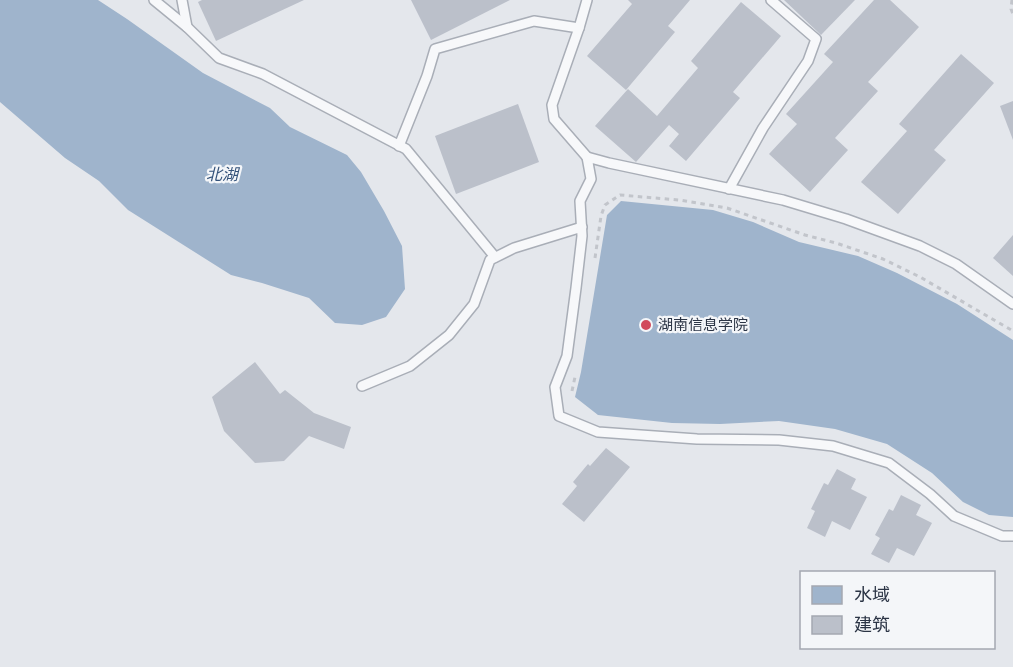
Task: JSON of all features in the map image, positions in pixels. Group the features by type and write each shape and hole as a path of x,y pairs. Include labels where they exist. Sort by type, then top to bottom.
{"lane":[{"path":"154,0 187,27 219,58 263,74 406,149 495,257"},
{"path":"182,0 187,27"},
{"path":"587,0 552,105 554,119 587,157 591,179 580,201 581,246 567,356 555,387 559,416 598,432 697,439 779,440 833,446 889,463 930,494 954,516 1002,536 1013,536"},
{"path":"729,189 763,128 808,61 816,39 771,0"},
{"path":"399,146 427,76 435,49 534,21 579,28"},
{"path":"587,157 783,200 846,219 920,246 956,264 1013,304"},
{"path":"362,386 410,366 449,336 474,304 490,260 514,248 582,227"}],"path":[{"path":"1012,0 1013,14"},
{"path":"594,265 601,216 605,206 620,195 727,207 805,235 883,259 920,277 1013,331"},
{"path":"572,391 576,369"}],"water":[{"name":"北湖","path":"0,0 98,0 203,73 270,108 290,127 347,155 361,172 402,246 405,289 386,317 362,325 335,323 309,298 231,275 128,210 99,181 65,158 0,102"},
{"path":"621,201 713,210 753,222 799,242 858,256 957,304 1013,340 1013,517 989,515 963,502 932,473 887,444 835,429 779,421 720,424 672,423 598,415 575,397 607,215"}],"building":[{"path":"202,0 304,0 216,41 198,2"},
{"path":"411,0 510,0 431,40"},
{"path":"628,0 690,0 668,26 675,32 626,90 587,56 632,4"},
{"path":"784,0 855,0 821,35"},
{"path":"874,0 890,0 919,27 868,82 878,91 835,138 848,150 810,192 769,154 797,124 786,114 833,62 824,54"},
{"path":"741,2 781,36 733,92 740,98 686,161 669,146 679,134 669,125 636,162 595,126 628,89 657,116 698,68 691,61"},
{"path":"961,54 994,83 934,150 946,160 898,214 861,182 907,131 899,124"},
{"path":"1013,101 1013,140 1000,106"},
{"path":"518,104 539,162 456,194 435,136"},
{"path":"1013,235 1013,276 993,258"},
{"path":"255,362 280,394 285,390 314,413 351,427 344,449 309,436 284,461 255,463 224,431 212,397"},
{"path":"606,448 630,467 584,522 562,504 577,486 573,482"},
{"path":"837,469 856,479 851,489 867,497 850,530 832,521 825,537 807,528 815,511 811,509 824,483 828,485"},
{"path":"901,495 921,505 916,515 932,523 914,556 897,548 889,563 871,554 880,538 875,535 889,509 893,511"}],"place":[{"name":"湖南信息学院","path":"646,325"}]}
